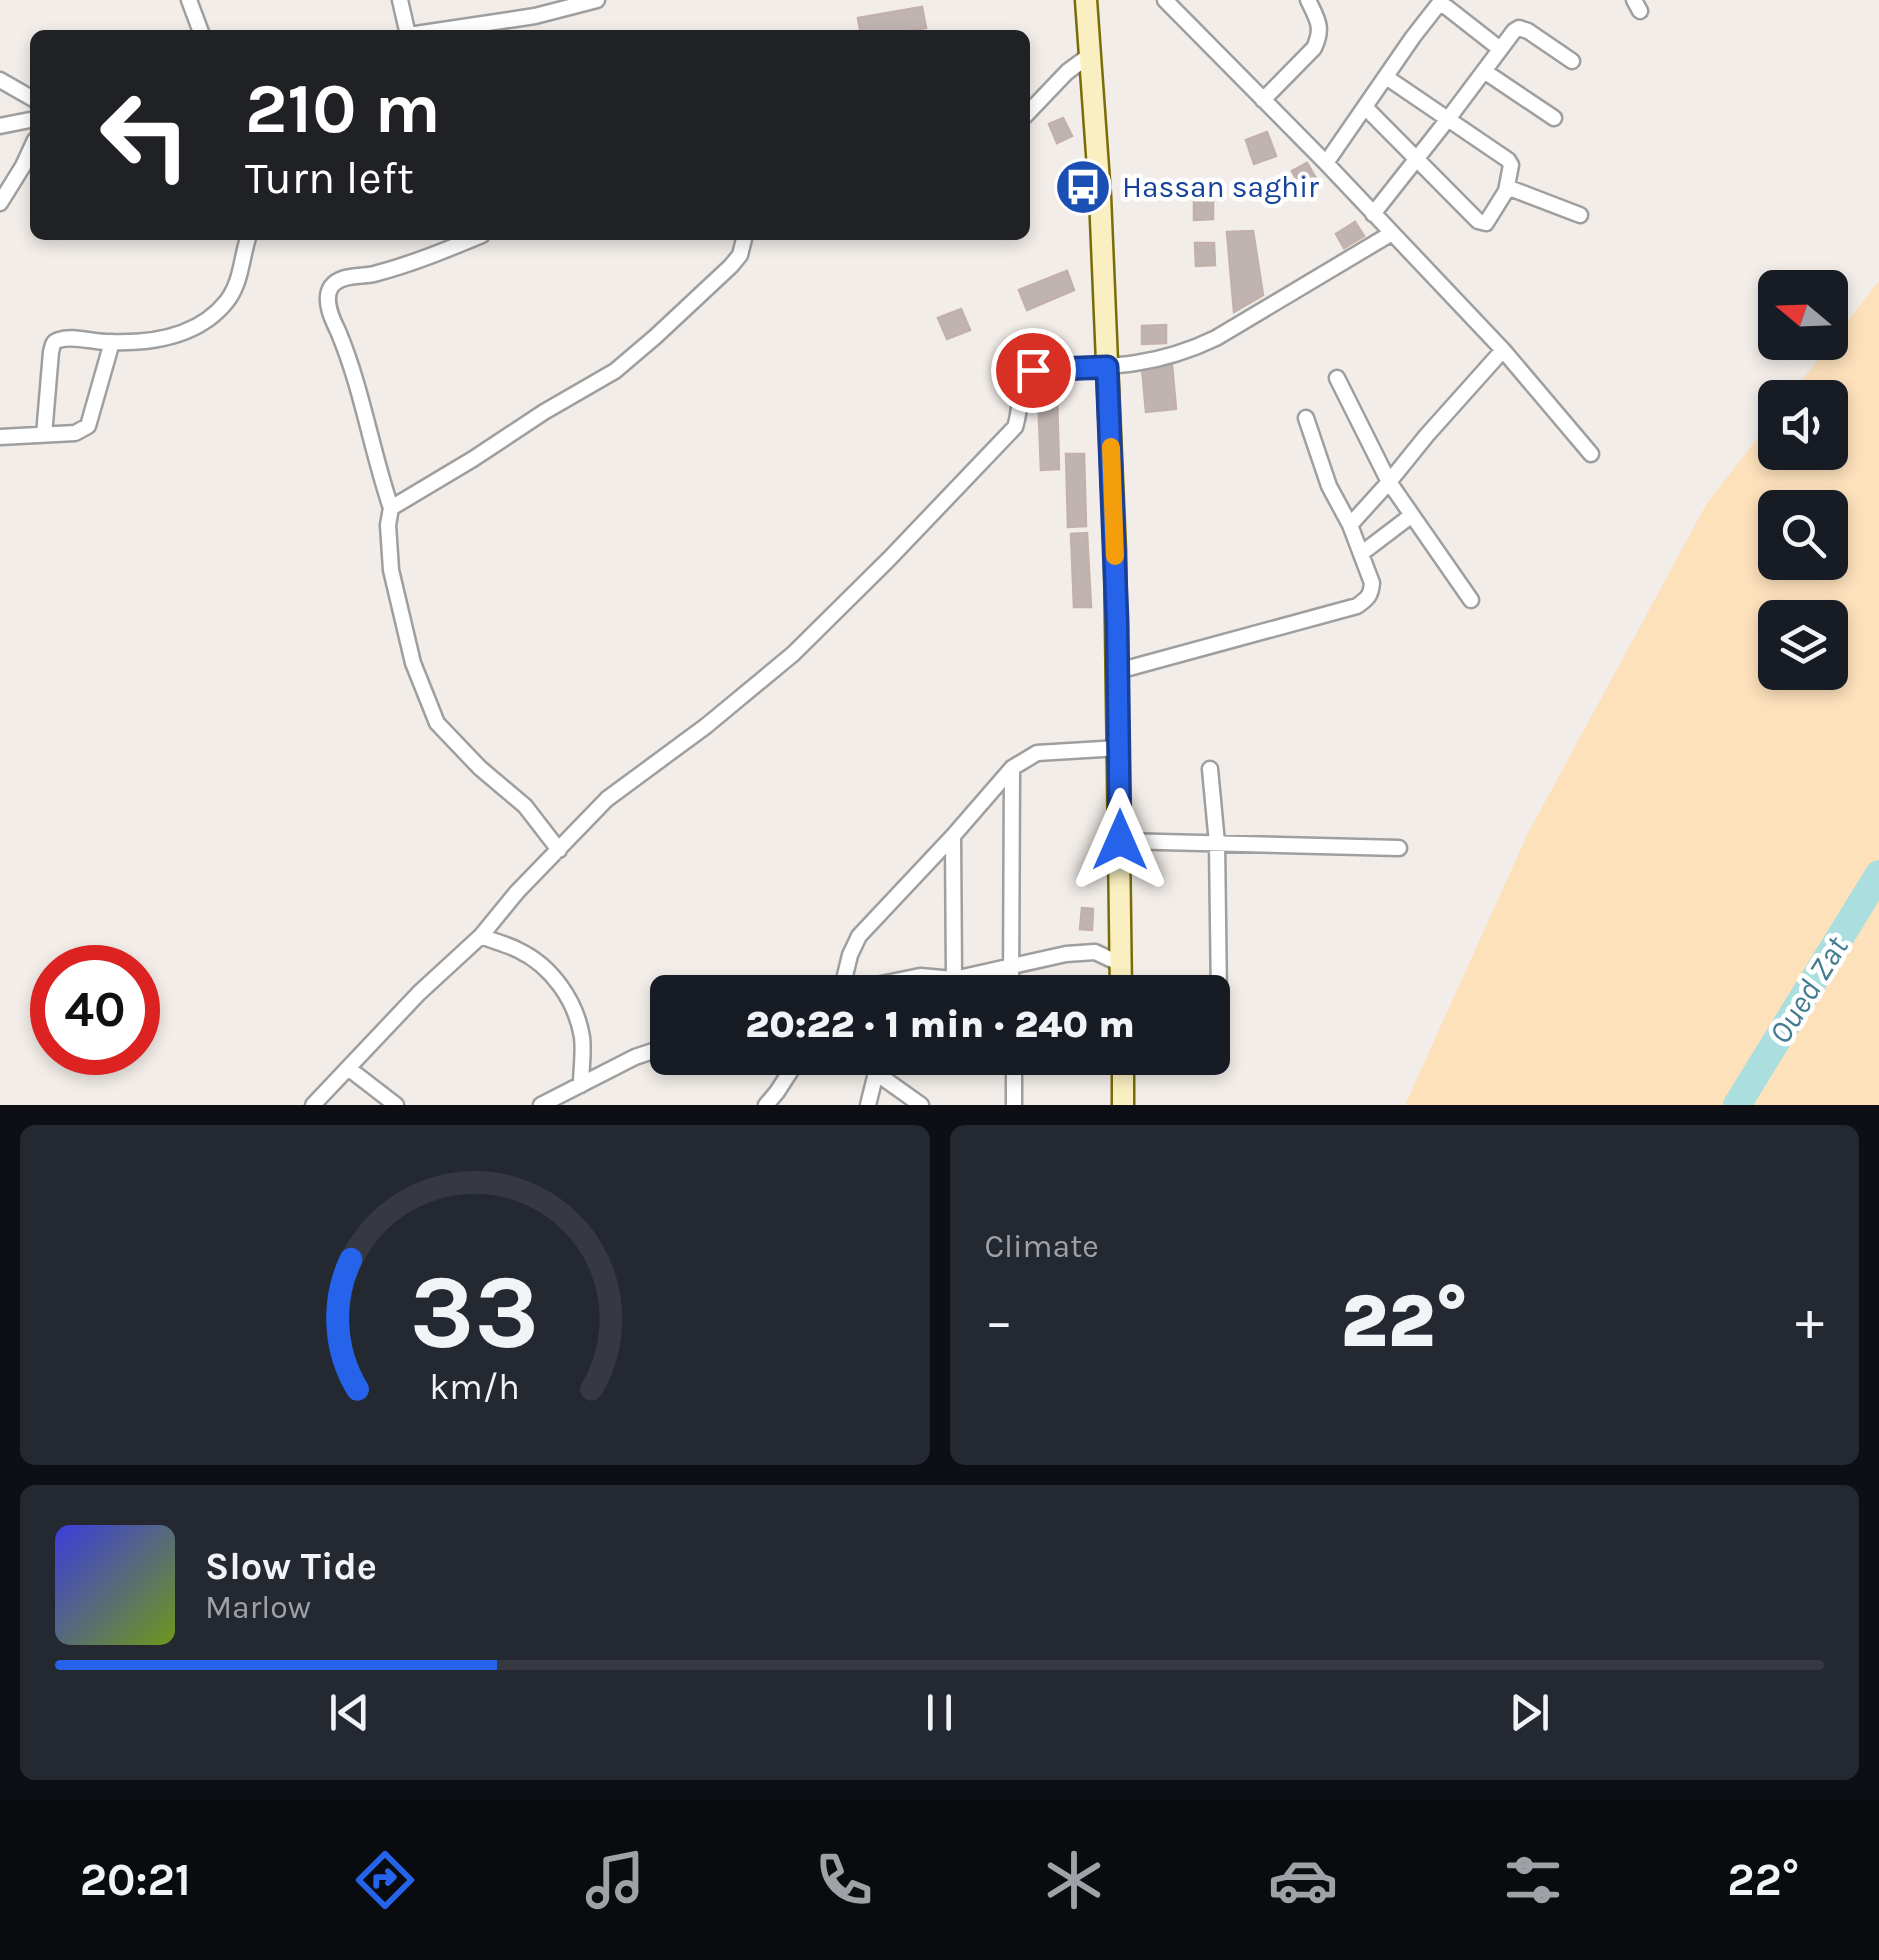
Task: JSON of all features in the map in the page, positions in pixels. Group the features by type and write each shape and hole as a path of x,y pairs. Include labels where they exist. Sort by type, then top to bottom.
{"street":[{"path":"189,0 200,30"},
{"path":"400,0 408,30"},
{"path":"442,30 535,16 597,0"},
{"path":"1086,0 1100,196 1115,552 1121,975"},
{"path":"1165,0 1392,233 1502,350 1592,454"},
{"path":"1264,100 1314,48 1319,37 1320,27 1308,0"},
{"path":"1326,164 1441,1 1500,49"},
{"path":"1373,214 1514,31 1528,31 1572,61"},
{"path":"1030,111 1066,72 1090,56"},
{"path":"1484,71 1554,118"},
{"path":"1365,107 1478,221 1486,223 1492,217 1506,191 1512,164 1386,77"},
{"path":"0,80 30,97"},
{"path":"0,126 30,120"},
{"path":"0,202 30,151"},
{"path":"1506,191 1512,189 1580,215"},
{"path":"312,1105 419,992 481,936 608,800 793,654 889,559 1015,427 1026,372 1107,367 1186,352 1392,233"},
{"path":"44,435 54,344 61,339 166,340 184,332 217,312 228,300 240,279 248,240"},
{"path":"470,240 410,264 343,278 330,290 330,313 358,387 391,508 391,570 413,662 438,724 480,768 525,806 559,850"},
{"path":"391,508 614,371 731,266 740,255 743,240"},
{"path":"0,437 75,433 88,426 112,342"},
{"path":"1350,525 1502,350"},
{"path":"1337,378 1389,482 1471,600"},
{"path":"1118,671 1357,606 1368,599 1372,583 1362,553 1329,486 1306,418"},
{"path":"1362,553 1412,516"},
{"path":"846,975 859,936 1012,768 1037,753 1119,748"},
{"path":"1009,975 1012,768"},
{"path":"1210,769 1217,843 1219,975"},
{"path":"953,836 954,975"},
{"path":"1120,840 1400,848"},
{"path":"481,936 520,951 556,979 577,1018 582,1041 581,1085"},
{"path":"971,975 1066,954 1094,952 1121,964"},
{"path":"541,1105 650,1053"},
{"path":"348,1068 396,1105"},
{"path":"766,1105 787,1075"},
{"path":"868,1105 875,1075"},
{"path":"888,1075 921,1105"},
{"path":"1014,1075 1014,1105"},
{"path":"1122,1075 1123,1105"}],"sand":[{"path":"1879,281 1879,1105 1405,1105 1528,833 1707,503 1758,438 1758,470 1848,470 1848,380 1802,380 1818,360 1848,360 1848,321"}],"building":[{"path":"922,7 926,28 860,30 858,18"},
{"path":"1063,118 1072,136 1057,143 1049,124"},
{"path":"1267,132 1276,156 1254,164 1246,140"},
{"path":"1307,163 1317,180 1302,189 1292,171"},
{"path":"1194,200 1213,200 1213,219 1194,220"},
{"path":"1355,222 1364,236 1344,248 1336,234"},
{"path":"1253,231 1263,295 1234,312 1227,232"},
{"path":"1195,243 1214,243 1215,265 1196,266"},
{"path":"1067,271 1074,290 1027,310 1019,290"},
{"path":"961,309 970,330 947,339 938,318"},
{"path":"1166,325 1166,343 1142,344 1142,326"},
{"path":"1172,365 1176,409 1146,412 1142,368"},
{"path":"1038,396 1057,396 1059,469 1041,470"},
{"path":"1066,454 1084,454 1086,526 1068,527"},
{"path":"1087,533 1091,607 1074,607 1071,534"},
{"path":"1082,908 1093,909 1092,930 1080,929"}],"waterway":[{"name":"Oued Zat","path":"1737,1105 1879,874"}],"slow traffic":[{"path":"1111,447 1115,556"}],"place":[{"name":"Hassan saghir","path":"1083,187"}],"route":[{"path":"1033,370 1107,367 1120,840"}]}
